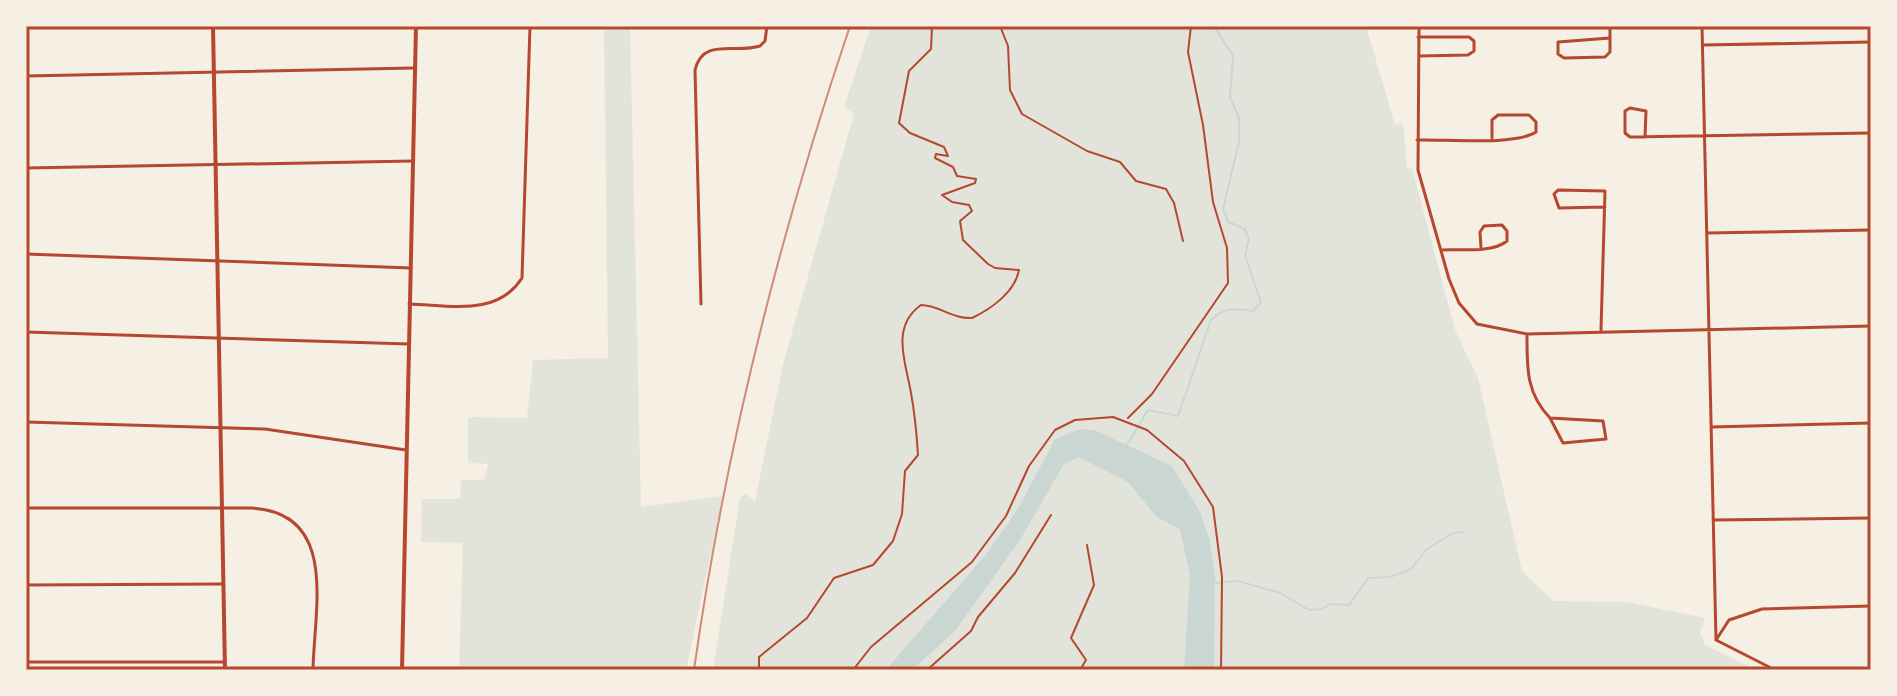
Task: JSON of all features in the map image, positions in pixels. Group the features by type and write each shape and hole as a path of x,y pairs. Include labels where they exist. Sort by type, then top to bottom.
{"street":[{"path":"213,26 225,670"},
{"path":"402,670 416,26"},
{"path":"409,304 495,303 514,291 522,278 530,26"},
{"path":"701,304 695,70 698,58 708,49 760,46 765,41 767,26"},
{"path":"1419,26 1418,170 1459,303 1477,324 1527,334 1871,326"},
{"path":"1610,26 1610,38 1610,52 1605,57 1564,58 1558,54 1558,42 1565,39 1610,38"},
{"path":"1702,26 1716,640"},
{"path":"1418,37 1469,37 1474,41 1474,51 1468,55 1419,56"},
{"path":"1703,45 1871,42"},
{"path":"26,76 413,68"},
{"path":"1645,137 1646,111 1630,108 1625,111 1625,133 1630,137 1645,137 1705,137 1871,133"},
{"path":"1417,140 1492,138 1527,137 1536,132 1536,122 1529,115 1498,115 1492,120 1492,138"},
{"path":"26,168 413,161"},
{"path":"1601,332 1605,207 1605,191 1558,190 1554,194 1559,208 1605,207"},
{"path":"1441,250 1481,248 1500,246 1507,241 1507,231 1502,225 1484,226 1480,232 1481,248"},
{"path":"1707,233 1871,230"},
{"path":"26,254 411,268"},
{"path":"26,332 409,344"},
{"path":"1527,334 1531,392 1563,443 1606,439 1603,421 1550,418"},
{"path":"26,422 265,429 406,450"},
{"path":"1711,427 1871,423"},
{"path":"26,508 268,509 286,514 300,525 310,542 316,578 313,670"},
{"path":"1713,520 1871,518"},
{"path":"26,585 224,584"},
{"path":"1716,640 1729,620 1762,609 1871,606"},
{"path":"1716,640 1775,670"},
{"path":"26,662 225,662"}],"path":[{"path":"759,670 759,657 807,618 834,578 873,565 896,536 902,514 905,471 918,455 911,394 902,360 904,330 910,316 921,305 930,305 947,315 972,318 996,302 1018,278 1019,270 995,268 963,240 960,221 972,211 969,205 952,202 942,195 975,183 976,179 957,176 953,167 935,158 936,154 948,156 944,147 910,133 899,123 909,71 931,49 932,26"},
{"path":"1000,26 1008,46 1010,90 1022,114 1087,151 1120,162 1136,181 1166,189 1174,203 1183,241"},
{"path":"1129,420 1152,394 1228,283 1227,248 1213,202 1203,125 1188,52 1191,26"},
{"path":"853,670 871,647 972,562 1006,516 1023,475 1055,430 1082,419 1129,420 1147,430 1187,464 1213,507 1223,591 1221,670"},
{"path":"927,670 971,631 988,602 1035,543 1051,515"},
{"path":"1080,670 1086,660 1071,638 1094,585 1087,545"}],"shaded area":[{"path":"604,26 630,26 641,507 723,496 686,670 459,670 463,543 421,542 422,499 460,499 461,480 484,480 488,464 468,463 468,417 527,418 533,360 608,358"},
{"path":"871,26 1366,26 1395,125 1403,123 1407,169 1412,168 1455,330 1478,378 1522,571 1553,601 1627,602 1705,618 1700,632 1705,645 1757,670 713,670 740,498 746,494 755,501 783,364 854,114 844,107"},
{"path":"1080,429 1094,430 1172,466 1200,512 1209,538 1215,576 1214,670 1184,670 1190,576 1180,529 1157,517 1128,482 1079,457 1064,464 1020,540 955,631 912,670 886,670 988,552 1019,507 1055,439"}],"waterway":[{"path":"1126,447 1148,410 1178,416 1211,320 1230,310 1253,311 1261,302 1245,256 1249,239 1245,229 1228,222 1223,209 1239,142 1239,118 1230,97 1233,56 1214,26"},
{"path":"1215,583 1238,581 1280,593 1309,610 1322,609 1330,604 1349,605 1368,578 1390,577 1411,569 1427,549 1453,533 1464,532"}],"railway":[{"path":"694,670 721,506 757,344 800,184 850,26"}]}
